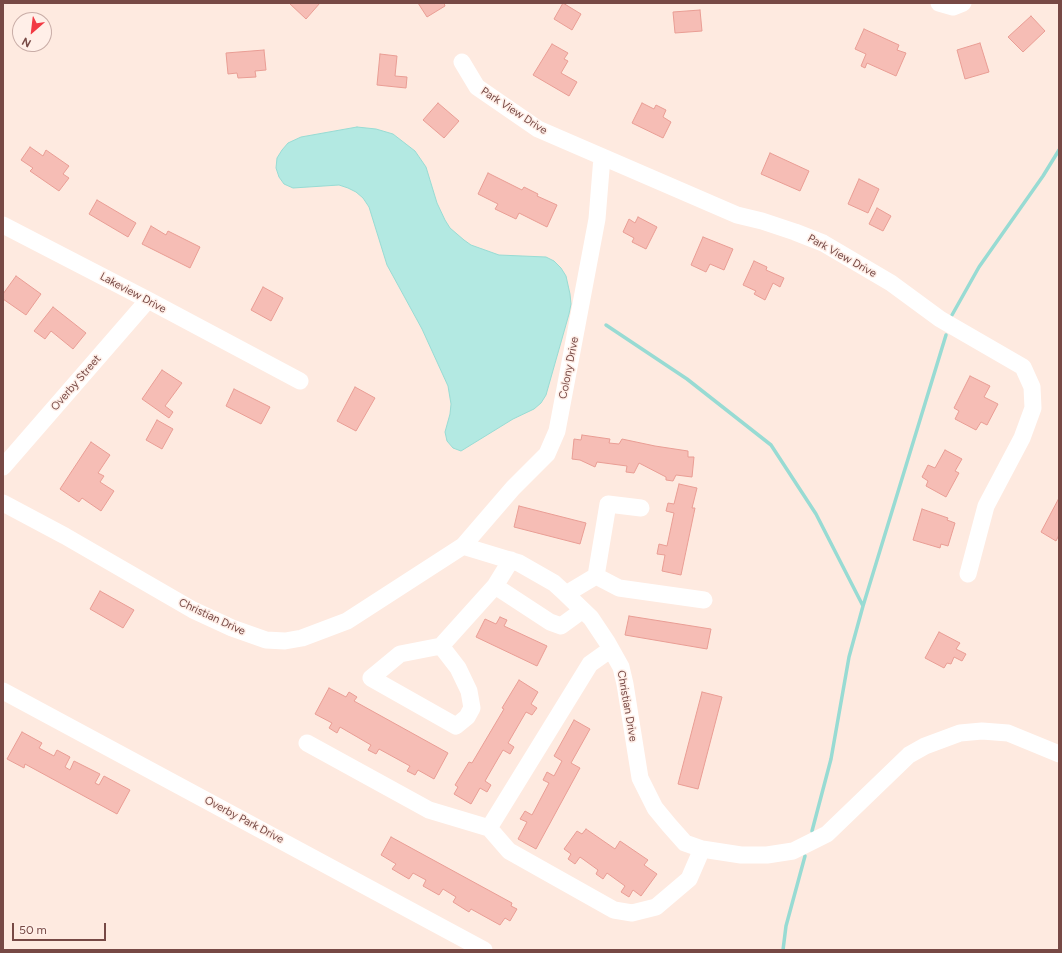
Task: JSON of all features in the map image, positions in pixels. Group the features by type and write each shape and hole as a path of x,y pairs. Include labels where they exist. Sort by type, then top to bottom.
{"street":[{"path":"939,3 953,6 963,3"},
{"name":"Park View Drive","path":"462,62 477,87 538,129 737,215 762,220 823,243 891,283 940,320 1023,368 1032,388 1033,408 1022,438 986,506 968,574"},
{"name":"Colony Drive","path":"463,546 513,488 547,454 557,431 597,219 602,157"},
{"name":"Lakeview Drive","path":"3,225 148,300 300,382"},
{"name":"Overby Street","path":"3,467 148,300"},
{"name":"Christian Drive","path":"3,503 65,536 193,610 232,628 266,640 285,641 302,638 347,621 463,546 519,563 554,584 566,594 591,618 611,649 621,667 625,684 640,778 655,808 668,825 685,843 702,849 742,855 767,855 793,852 827,834 909,755 925,746 960,733 982,731 1008,733 1055,746"},
{"path":"566,594 596,576 608,504 641,508"},
{"path":"441,646 458,668 469,691 472,708 467,717 456,726 371,678 400,654 441,646 495,586 511,560"},
{"path":"596,576 619,588 704,600"},
{"path":"495,586 550,622 561,626 583,610"},
{"path":"489,828 590,664 611,649"},
{"name":"Overby Park Drive","path":"3,691 484,950"},
{"path":"307,743 429,810 489,828 509,851 614,910 632,913 656,907 689,879 702,849"}],"water":[{"path":"357,127 376,129 393,134 415,151 426,167 437,203 445,220 450,228 471,245 499,255 546,257 554,261 566,276 571,304 546,395 541,403 534,409 513,419 461,451 453,448 447,441 445,432 451,404 448,386 422,329 387,265 369,207 363,198 356,192 339,185 293,188 284,184 279,177 276,168 277,158 288,143 301,137"}],"building":[{"path":"289,3 320,3 306,19"},
{"path":"418,3 444,3 445,6 427,17"},
{"path":"563,3 581,14 572,30 554,19"},
{"path":"700,10 702,31 675,33 673,12"},
{"path":"1031,16 1045,31 1023,52 1008,37"},
{"path":"864,29 899,45 897,50 906,53 896,76 867,63 865,68 861,66 866,54 855,49"},
{"path":"980,43 989,72 965,79 957,50"},
{"path":"552,44 568,53 564,59 568,61 561,73 577,82 569,96 533,75"},
{"path":"264,50 266,70 255,71 256,77 238,78 237,73 228,74 226,53"},
{"path":"380,54 397,56 395,76 407,77 406,88 377,85"},
{"path":"438,103 459,121 444,138 423,120"},
{"path":"642,103 654,109 656,105 666,110 663,117 671,122 663,138 632,123"},
{"path":"30,147 43,156 46,150 69,166 63,174 69,178 59,191 30,171 33,168 21,160"},
{"path":"770,153 809,171 800,191 761,174"},
{"path":"488,173 522,190 524,187 538,194 537,196 557,205 547,227 519,213 516,219 495,209 498,204 478,194"},
{"path":"859,179 879,189 868,213 848,204"},
{"path":"97,200 136,223 128,237 89,214"},
{"path":"877,208 891,216 883,231 869,224"},
{"path":"638,217 657,227 646,249 632,242 634,238 623,232 629,219 635,223"},
{"path":"151,226 166,235 168,231 200,247 190,268 142,244"},
{"path":"703,237 733,249 724,270 710,264 706,272 691,265"},
{"path":"754,261 767,267 766,270 784,278 780,287 773,283 765,300 754,294 756,291 743,285"},
{"path":"16,276 41,294 26,315 3,299 3,294"},
{"path":"263,287 283,298 271,321 251,310"},
{"path":"53,307 86,333 73,349 51,331 45,339 34,331"},
{"path":"162,370 182,383 165,406 173,412 169,418 142,399"},
{"path":"970,376 990,386 984,397 998,404 987,425 981,422 976,430 955,419 959,411 954,408"},
{"path":"355,387 375,398 356,431 337,421"},
{"path":"234,389 270,407 261,424 226,406"},
{"path":"157,420 173,429 162,449 146,440"},
{"path":"582,435 610,439 609,443 619,444 622,439 688,451 688,457 694,457 692,477 676,475 673,481 666,480 666,477 639,463 634,473 626,472 627,466 597,462 595,467 580,460 572,459 574,439 581,440"},
{"path":"91,442 110,455 98,473 104,476 100,482 114,491 101,511 82,498 79,502 60,489"},
{"path":"945,450 962,459 955,471 959,473 946,497 926,486 928,481 922,477 928,465 935,468"},
{"path":"679,484 697,488 692,508 695,508 681,575 662,571 665,555 657,554 659,544 667,546 674,513 666,511 668,503 674,504"},
{"path":"1059,498 1059,535 1056,541 1041,532"},
{"path":"519,506 586,523 580,544 514,527"},
{"path":"922,509 948,518 947,520 955,523 948,546 941,544 940,548 913,540"},
{"path":"100,591 134,610 123,628 90,609"},
{"path":"629,616 711,629 707,649 625,635"},
{"path":"500,617 507,620 504,626 547,646 537,666 476,637 485,619 496,624"},
{"path":"939,632 960,643 956,649 966,654 962,661 954,657 951,664 947,663 944,668 925,658"},
{"path":"519,680 538,692 531,704 537,708 532,715 526,712 508,743 514,747 510,754 503,750 485,781 491,785 487,792 480,788 471,804 454,794 458,787 455,785 469,762 472,763 504,709 502,708"},
{"path":"329,688 346,697 349,692 357,697 354,701 448,753 434,779 418,770 415,775 407,771 410,766 379,749 376,754 368,750 371,745 340,727 337,733 329,728 332,723 315,714"},
{"path":"702,692 722,697 698,789 678,784"},
{"path":"574,720 590,729 571,763 580,768 536,849 518,839 527,822 520,819 525,811 532,815 549,783 543,780 547,772 554,776 562,761 554,756"},
{"path":"22,732 42,743 39,748 54,756 57,750 70,757 65,767 70,770 74,761 100,774 95,783 99,785 104,776 130,790 117,814 25,764 24,768 7,759"},
{"path":"586,829 615,849 620,841 648,860 644,865 657,874 641,896 633,890 629,897 621,892 625,886 607,873 603,879 596,874 598,870 580,857 575,864 568,859 571,854 564,849 577,831 582,834"},
{"path":"391,837 512,903 511,906 517,909 510,921 505,918 500,925 471,909 469,912 453,902 456,897 443,889 439,895 423,886 426,880 413,873 409,879 392,869 396,864 381,855"}],"waterway":[{"path":"952,315 979,267 1043,176 1059,150"},
{"path":"606,325 687,379 771,445 816,514 863,606"},
{"path":"812,831 831,759 849,657 863,606 946,335"},
{"path":"783,950 786,926 805,856"}]}
